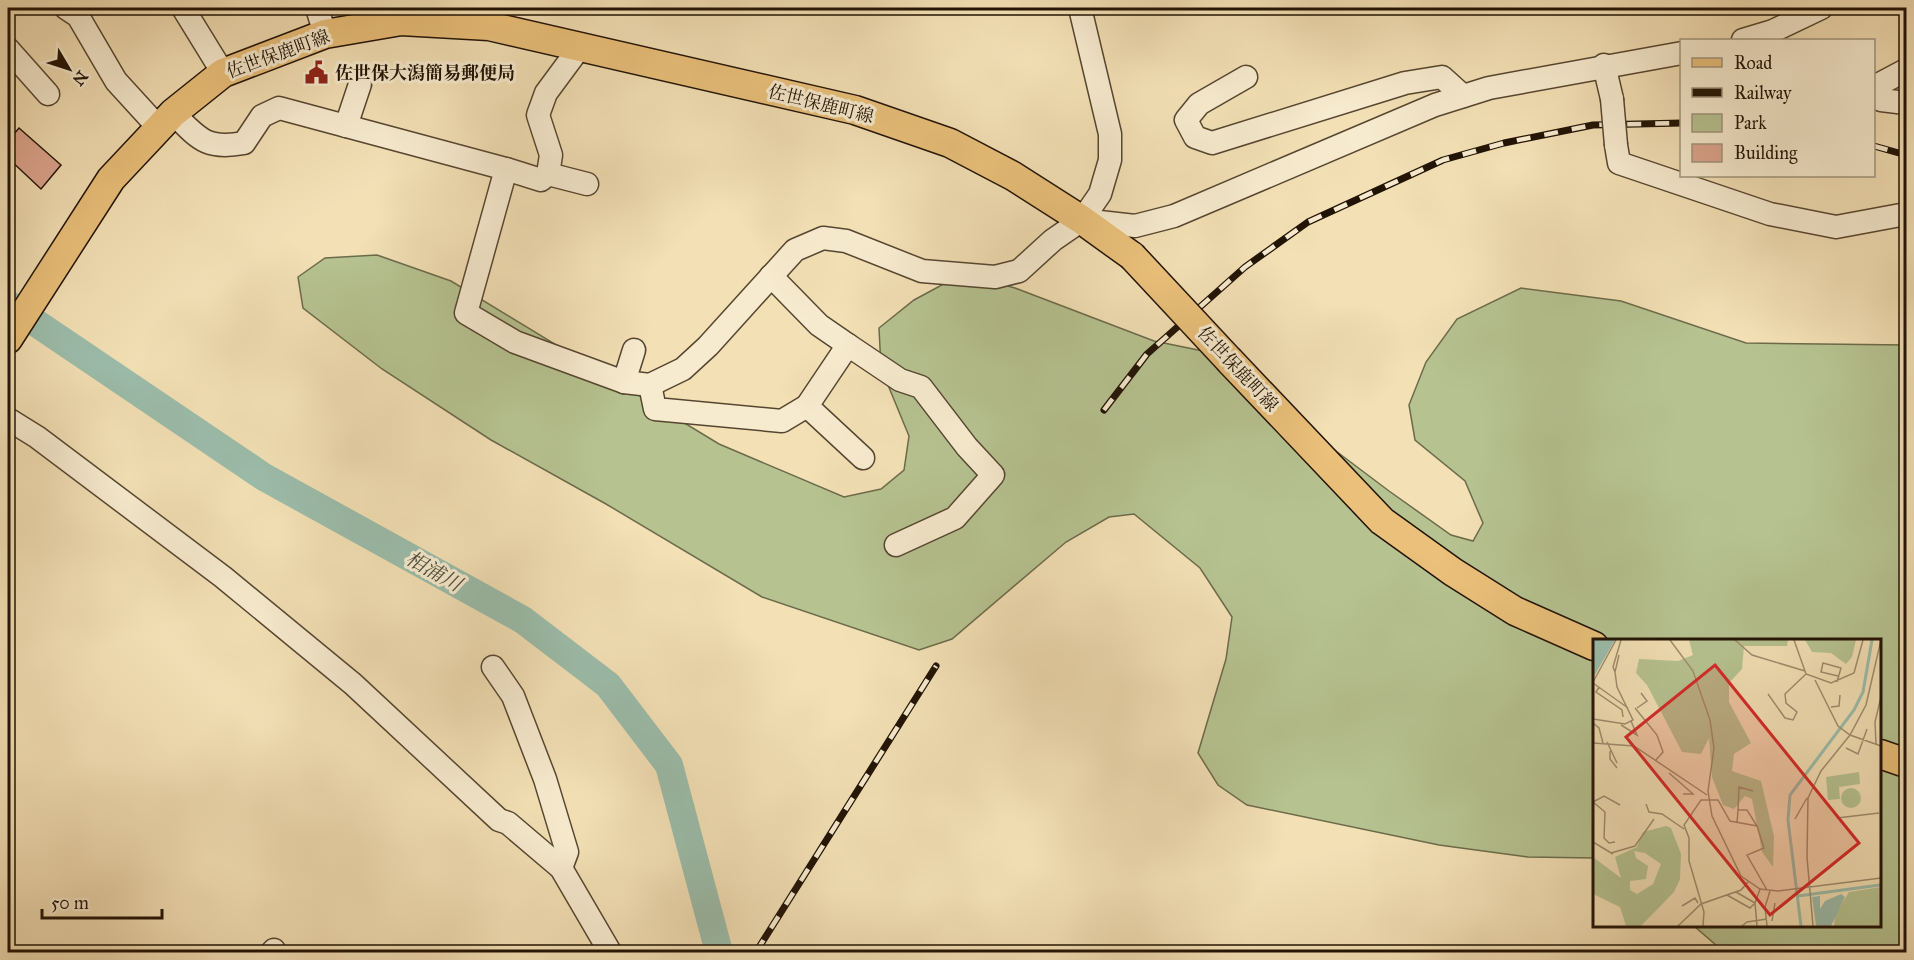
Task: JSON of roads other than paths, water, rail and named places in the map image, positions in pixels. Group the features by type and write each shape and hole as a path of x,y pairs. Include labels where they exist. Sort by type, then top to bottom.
{"main road":[{"name":"佐世保鹿町線","path":"8,339 111,179 165,120 223,73 321,21 401,21 489,26 855,110 950,143 1013,176 1082,219 1132,256 1382,521 1453,572 1515,611 1593,646"},
{"path":"1881,754 1906,763"}],"street":[{"path":"66,8 78,16 116,81 165,120 203,143 225,147 244,143 262,116 279,108 506,168 541,180 548,174 550,156 537,116 546,93 580,47"},
{"path":"183,8 223,73"},
{"path":"506,168 466,313 515,342 624,382 650,385 683,369 795,250 823,238 846,241 922,271 995,277 1019,271 1053,240 1082,219 1100,194 1110,160 1110,134 1080,8"},
{"path":"1746,39 1773,31 1821,8"},
{"path":"8,49 48,85"},
{"path":"1082,219 1135,226 1174,216 1435,105 1490,88 1680,52"},
{"path":"1604,65 1612,99 1619,163 1770,214 1836,227 1906,214"},
{"path":"1875,86 1906,70"},
{"path":"1246,76 1199,104 1186,120 1195,136 1212,143 1405,82 1442,77 1463,96"},
{"path":"346,126 360,84"},
{"path":"1875,89 1881,100 1906,104"},
{"path":"548,174 587,184"},
{"path":"771,276 819,325 900,380 921,387 967,447 993,475 956,518 925,539 896,545"},
{"path":"650,385 655,409 783,421 807,406 848,345"},
{"path":"624,382 633,350"},
{"path":"807,406 863,458"},
{"path":"8,419 37,437 232,584 353,684 499,820 508,823 561,868 610,952"},
{"path":"493,667 513,696 545,779 567,852 561,868"}],"waterway":[{"name":"相浦川","path":"8,304 264,477 523,620 608,685 669,765 719,952"}],"railway":[{"path":"1104,410 1147,354 1245,267 1308,222 1443,160 1504,143 1593,125 1680,123"},
{"path":"1875,146 1906,155"},
{"path":"756,952 936,666"}],"place":[{"name":"佐世保大潟簡易郵便局","path":"317,73"}]}
